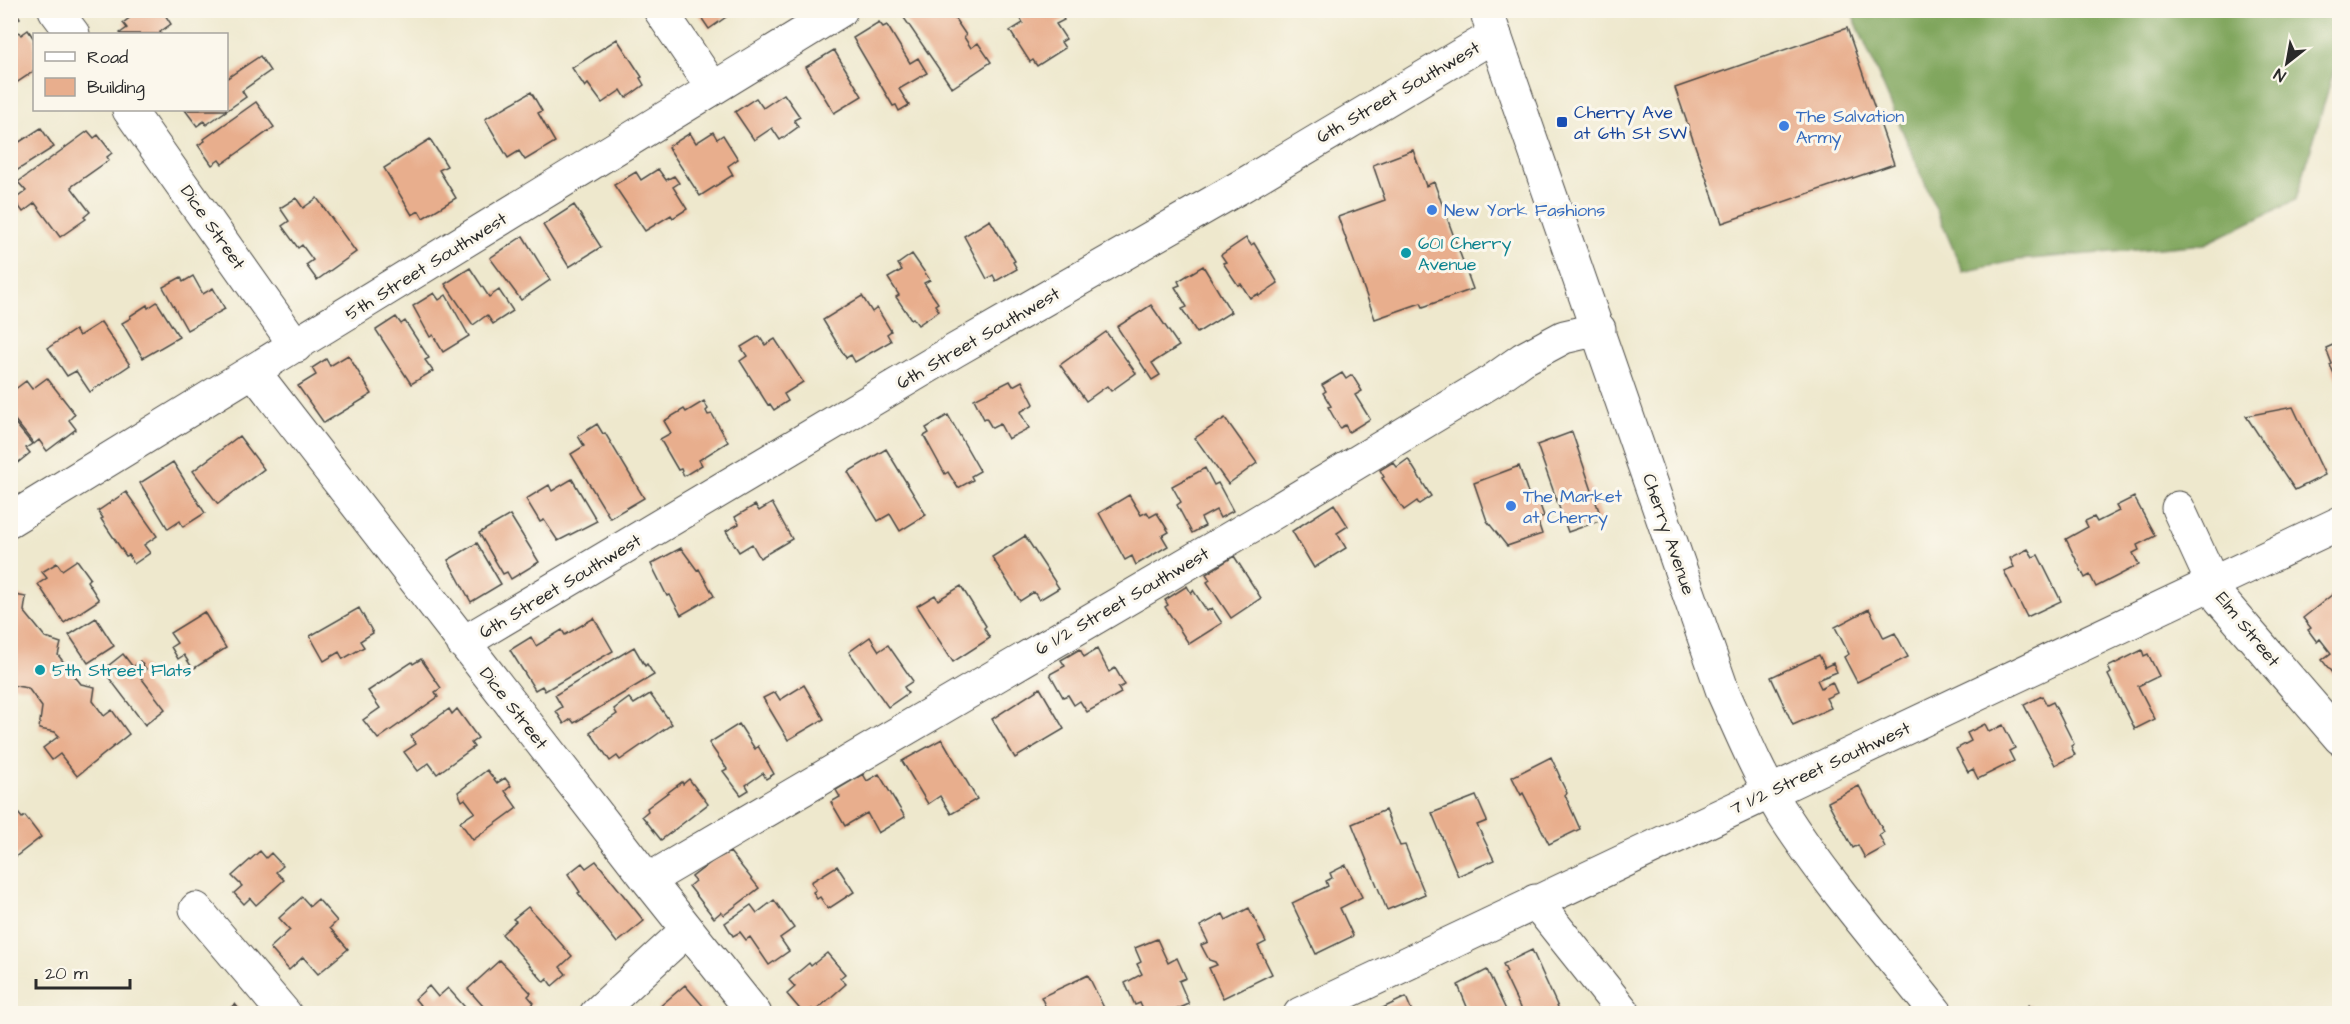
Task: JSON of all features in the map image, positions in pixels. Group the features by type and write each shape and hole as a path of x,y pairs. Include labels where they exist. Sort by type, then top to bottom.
{"street":[{"path":"56,10 72,33"},
{"path":"660,10 713,88"},
{"name":"5th Street Southwest","path":"10,520 841,10"},
{"name":"Cherry Avenue","path":"1491,23 1723,692 1770,791 1815,862 1937,1014"},
{"name":"6th Street Southwest","path":"463,643 954,351 1240,187 1491,23"},
{"name":"Dice Street","path":"130,111 296,346"},
{"name":"6 1/2 Street Southwest","path":"648,880 1268,516 1492,381 1523,359 1564,337 1599,329"},
{"name":"Dice Street","path":"254,372 463,643 755,1014"},
{"name":"Elm Street","path":"2178,508 2220,599 2340,738"},
{"name":"7 1/2 Street Southwest","path":"1300,1014 2340,523"},
{"path":"1535,902 1625,1014"},
{"path":"196,909 285,1014"},
{"path":"596,1014 687,930"}],"green space":[{"path":"1851,11 2339,11 2339,53 2296,200 2205,244 2018,260 1963,272"}],"building":[{"path":"10,10 15,10 20,18 14,22 17,26 10,30"},
{"path":"140,10 162,10 171,24 160,33 120,33 127,28 123,23"},
{"path":"696,10 736,10 709,29"},
{"path":"905,10 949,10 966,35 964,37 971,48 978,43 991,62 952,88 904,18 908,15"},
{"path":"1031,10 1036,16 1045,10 1058,10 1064,20 1056,24 1066,39 1061,42 1065,48 1037,66 1033,60 1030,62 1010,31 1023,23 1020,17"},
{"path":"879,22 883,27 887,25 910,63 918,58 927,73 899,89 909,105 899,111 896,105 893,106 853,38"},
{"name":"The Salvation Army","path":"1847,28 1894,164 1722,223 1675,88"},
{"path":"28,30 33,38 33,72 10,87 10,38 19,32 21,35"},
{"path":"617,39 642,77 640,78 644,85 626,98 621,90 602,103 588,84 585,87 572,68"},
{"path":"834,50 862,96 834,113 806,67"},
{"path":"260,56 270,71 242,91 246,97 228,110 228,78"},
{"path":"531,92 542,111 538,113 555,142 525,160 519,151 508,158 485,119"},
{"path":"784,94 800,117 794,120 798,127 780,140 772,128 754,140 735,112 756,98 763,108"},
{"path":"256,102 274,127 222,164 219,160 212,165 198,145"},
{"path":"186,111 226,111 206,125 204,121 197,126"},
{"path":"41,128 54,147 10,175 10,148"},
{"path":"88,131 94,138 98,135 112,153 107,157 109,160 71,187 90,212 84,217 86,219 60,237 35,203 23,212 14,200 26,191 18,182"},
{"path":"713,132 717,139 723,135 738,159 728,166 733,175 700,196 668,147 690,133 696,143"},
{"path":"430,139 447,166 439,170 456,198 423,218 419,211 412,215 384,168"},
{"name":"601 Cherry Avenue","path":"1413,150 1426,186 1434,182 1473,289 1423,307 1421,303 1375,319 1338,217 1385,200 1373,165"},
{"path":"658,169 666,180 674,176 679,183 673,187 687,209 673,218 671,215 645,231 614,185 636,172 641,180"},
{"path":"296,198 303,208 317,198 356,252 317,280 306,265 313,260 302,245 298,248 282,226 289,221 280,208"},
{"path":"574,205 601,247 569,267 543,225"},
{"path":"990,220 1015,261 1013,262 1017,269 996,281 993,275 987,279 964,236"},
{"path":"523,236 550,280 521,300 490,258"},
{"path":"1246,238 1251,245 1254,243 1278,283 1259,296 1258,294 1250,298 1223,263 1226,262 1221,255"},
{"path":"912,254 930,280 924,283 938,303 935,305 939,311 918,325 896,297 899,295 888,278 902,270 898,264"},
{"path":"1203,266 1231,312 1197,333 1182,309 1187,307 1175,287 1180,285 1178,281"},
{"path":"470,268 489,297 499,290 513,311 493,324 487,315 473,325 445,284"},
{"path":"193,276 203,294 213,288 225,309 187,330 163,287 181,277 183,282"},
{"path":"434,293 439,300 446,295 469,336 443,352 433,335 430,337 413,306"},
{"path":"862,296 872,312 877,308 891,331 887,334 891,341 855,362 851,355 846,358 823,320"},
{"path":"157,302 179,337 143,358 122,323 147,305 148,308"},
{"path":"1151,305 1179,346 1152,363 1160,375 1152,380 1117,327"},
{"path":"396,317 401,324 405,321 429,358 425,360 433,371 411,384 376,330"},
{"path":"101,322 130,365 90,392 76,371 67,376 48,348 75,330 79,336"},
{"path":"1106,332 1136,373 1111,391 1107,386 1086,401 1060,365"},
{"path":"759,336 765,345 775,339 803,382 784,394 788,401 774,410 770,404 768,405 740,361 747,356 741,347"},
{"path":"2340,342 2340,386 2330,365 2332,364 2326,348"},
{"path":"348,355 372,394 324,423 298,386 316,375 312,368 326,359 330,366"},
{"path":"1342,373 1346,379 1352,375 1362,391 1355,395 1370,419 1349,432 1345,425 1340,428 1328,407 1331,406 1323,393 1326,391 1322,385"},
{"path":"47,378 75,414 69,420 76,429 47,451 39,440 34,444 10,414 10,393 26,381 32,389"},
{"path":"1010,381 1013,386 1022,381 1034,404 1020,412 1029,428 1008,439 1000,424 992,428 986,418 984,419 974,399"},
{"path":"704,401 708,415 712,414 728,442 699,460 702,465 684,476 660,439 671,433 664,421"},
{"path":"2293,407 2325,475 2295,490 2246,416"},
{"path":"948,415 980,471 971,476 973,480 958,488 948,472 945,474 924,436 929,433 926,428"},
{"path":"10,417 32,444 26,448 30,453 10,469"},
{"path":"1225,418 1257,463 1228,484 1195,438"},
{"path":"597,424 603,434 605,433 644,498 610,518 571,454 584,446 578,436"},
{"path":"1572,432 1602,520 1568,532 1537,445"},
{"path":"239,436 264,469 218,504 193,471"},
{"path":"886,449 926,515 900,531 890,514 878,521 848,472"},
{"path":"1408,459 1431,496 1419,504 1417,501 1404,510 1382,478 1384,477 1380,470 1393,462 1397,467"},
{"path":"173,462 205,513 183,527 180,521 168,529 140,483"},
{"name":"The Market at Cherry","path":"1519,466 1529,496 1536,494 1544,516 1537,519 1542,534 1507,546 1487,521 1474,483"},
{"path":"1205,468 1214,485 1218,483 1233,511 1220,518 1216,510 1201,518 1205,526 1192,533 1177,505 1181,502 1172,486"},
{"path":"572,479 597,521 558,541 544,520 540,522 526,499 549,485 552,491"},
{"path":"126,492 157,536 144,545 150,553 134,564 129,555 126,556 98,511"},
{"path":"1129,495 1141,515 1147,512 1150,517 1157,513 1169,532 1162,536 1168,546 1136,565 1132,556 1125,560 1099,513"},
{"path":"2134,497 2155,536 2137,545 2139,550 2133,553 2139,565 2096,587 2090,575 2085,578 2066,539 2088,527 2085,521 2094,517 2097,522 2119,511 2116,506"},
{"path":"772,503 792,539 760,558 752,544 739,552 726,531 739,524 735,517 755,505 759,511"},
{"path":"1334,504 1348,526 1337,533 1346,548 1314,568 1292,531"},
{"path":"510,515 539,562 511,579 507,572 503,574 479,533"},
{"path":"1025,536 1059,588 1039,600 1034,592 1020,601 992,557"},
{"path":"477,543 501,584 471,602 448,560"},
{"path":"681,548 697,570 699,569 714,596 681,615 670,595 667,596 651,564"},
{"path":"2028,549 2033,557 2038,555 2061,601 2027,617 2004,571 2014,567 2010,558"},
{"path":"1234,556 1261,598 1231,618 1207,582 1210,580 1206,574"},
{"path":"77,560 90,578 87,581 99,600 64,623 38,584 47,578 42,572 57,563 62,570"},
{"path":"961,586 986,626 984,628 990,638 953,662 917,606 935,595 938,600"},
{"path":"1187,586 1191,593 1193,590 1207,611 1212,608 1222,623 1189,644 1165,607 1168,605 1165,600"},
{"name":"5th Street Flats","path":"10,594 26,597 24,611 46,638 61,643 58,655 81,684 95,687 93,701 104,716 112,710 129,734 77,776 60,754 52,760 43,748 59,736 55,732 39,729 42,707 28,688 10,685"},
{"path":"2333,594 2340,602 2340,675 2336,678 2322,660 2331,653 2320,639 2317,642 2308,630 2311,628 2303,618"},
{"path":"359,608 373,633 360,641 364,647 343,659 339,652 324,661 310,636"},
{"path":"1869,609 1884,638 1895,633 1908,657 1857,682 1844,657 1849,654 1835,627"},
{"path":"204,612 226,648 193,669 184,655 178,659 171,647 177,643 170,633"},
{"path":"96,618 114,646 88,663 69,635"},
{"path":"594,618 613,651 545,691 542,686 535,690 510,650 531,637 536,646 562,630 565,635"},
{"path":"870,637 879,651 888,645 913,681 904,687 908,693 888,707 849,652"},
{"path":"634,647 645,666 647,664 654,675 574,723 571,719 564,724 556,711 562,707 555,695"},
{"path":"1080,649 1084,657 1097,649 1109,672 1115,668 1125,685 1118,688 1121,693 1087,712 1080,701 1074,705 1068,695 1063,697 1050,674 1065,666 1061,660"},
{"path":"2142,650 2144,656 2148,654 2159,676 2138,686 2155,719 2135,729 2108,675 2111,673 2108,667"},
{"path":"123,654 133,667 140,661 146,669 139,675 165,709 145,725 103,670"},
{"path":"1819,655 1825,667 1833,663 1837,672 1817,680 1821,688 1832,682 1837,693 1826,698 1831,708 1793,725 1771,677"},
{"path":"421,659 441,688 435,692 438,697 378,739 363,720 380,708 368,691 412,662 413,664"},
{"path":"804,685 824,719 788,740 763,698 775,692 780,700"},
{"path":"1040,688 1064,729 1015,758 992,719"},
{"path":"650,694 672,724 620,760 617,756 610,761 590,732 617,714 614,709 629,698 634,704"},
{"path":"2042,696 2047,705 2053,702 2074,744 2071,746 2075,755 2055,765 2024,705"},
{"path":"449,709 452,714 457,709 478,738 471,743 474,747 437,774 429,763 418,771 404,752 416,744 411,736"},
{"path":"739,724 755,749 758,746 774,774 766,779 763,773 746,785 749,790 741,795 723,771 727,769 709,743"},
{"path":"1985,724 1989,732 2003,725 2015,748 2009,751 2014,761 1978,779 1973,769 1968,772 1956,749 1971,741 1967,733"},
{"path":"942,739 977,799 951,814 940,796 928,804 902,761"},
{"path":"1551,757 1580,829 1549,844 1523,793 1521,795 1512,777"},
{"path":"487,770 497,783 505,778 511,786 505,791 517,808 473,840 460,822 475,812 465,799 462,801 458,792"},
{"path":"863,774 867,781 879,774 905,817 878,833 867,813 845,826 831,802 840,797 836,790"},
{"path":"689,779 708,804 661,840 642,816 648,811 647,808"},
{"path":"1859,786 1884,832 1879,835 1885,847 1865,858 1858,845 1853,848 1828,802"},
{"path":"1476,796 1487,821 1477,825 1494,860 1458,876 1432,813"},
{"path":"10,803 22,818 25,816 41,837 10,861"},
{"path":"1385,810 1400,846 1405,845 1425,894 1387,910 1352,824"},
{"path":"260,851 266,858 271,853 283,866 276,872 284,880 256,905 250,898 244,904 234,893 242,886 232,876"},
{"path":"730,852 759,888 724,915 721,912 714,918 689,886 695,881 692,877 714,860"},
{"path":"596,861 644,921 617,943 578,893 580,892 568,874 582,863 586,868"},
{"path":"1346,865 1362,897 1340,908 1353,936 1316,954 1292,903 1328,886 1326,881 1332,878 1330,873"},
{"path":"837,866 854,892 828,909 820,897 817,899 813,892 816,890 811,882"},
{"path":"302,897 310,906 318,899 337,921 330,928 348,949 318,974 303,957 289,970 270,948 290,930 279,918"},
{"path":"774,900 794,928 780,938 789,951 769,965 750,937 746,940 740,932 733,936 725,923 751,905 757,913"},
{"path":"528,907 572,956 560,967 566,974 552,986 547,979 544,982 502,934 516,921 513,919"},
{"path":"1249,908 1266,942 1258,946 1272,974 1223,998 1209,968 1217,965 1209,960 1201,945 1208,942 1200,926 1223,914 1226,920"},
{"path":"1157,939 1168,963 1177,958 1186,978 1179,981 1189,1004 1171,1014 1145,1014 1140,1003 1135,1005 1125,983 1142,974 1137,964 1141,962 1135,948"},
{"path":"1532,950 1561,1014 1523,1014 1504,974 1507,972 1503,964"},
{"path":"827,953 845,974 840,978 846,984 814,1012 812,1009 804,1014 787,994 795,987 789,980 809,963 811,966"},
{"path":"500,960 531,993 528,996 534,1003 522,1014 490,1014 468,989"},
{"path":"1487,970 1508,1014 1470,1014 1458,985"},
{"path":"1088,975 1107,1014 1049,1014 1041,997"},
{"path":"685,985 710,1014 663,1014 658,1008"},
{"path":"429,986 438,997 448,988 471,1014 420,1014 424,1010 415,999"},
{"path":"1406,997 1413,1014 1370,1014"},
{"path":"235,1004 243,1014 223,1014"},
{"path":"2029,1005 2034,1012 2042,1007 2047,1014 2019,1014"}],"place":[{"name":"Cherry Ave at 6th St SW","path":"1562,122"},
{"name":"The Salvation Army","path":"1784,126"},
{"name":"New York Fashions","path":"1432,210"},
{"name":"601 Cherry Avenue","path":"1406,253"},
{"name":"The Market at Cherry","path":"1511,506"},
{"name":"5th Street Flats","path":"40,670"}]}
